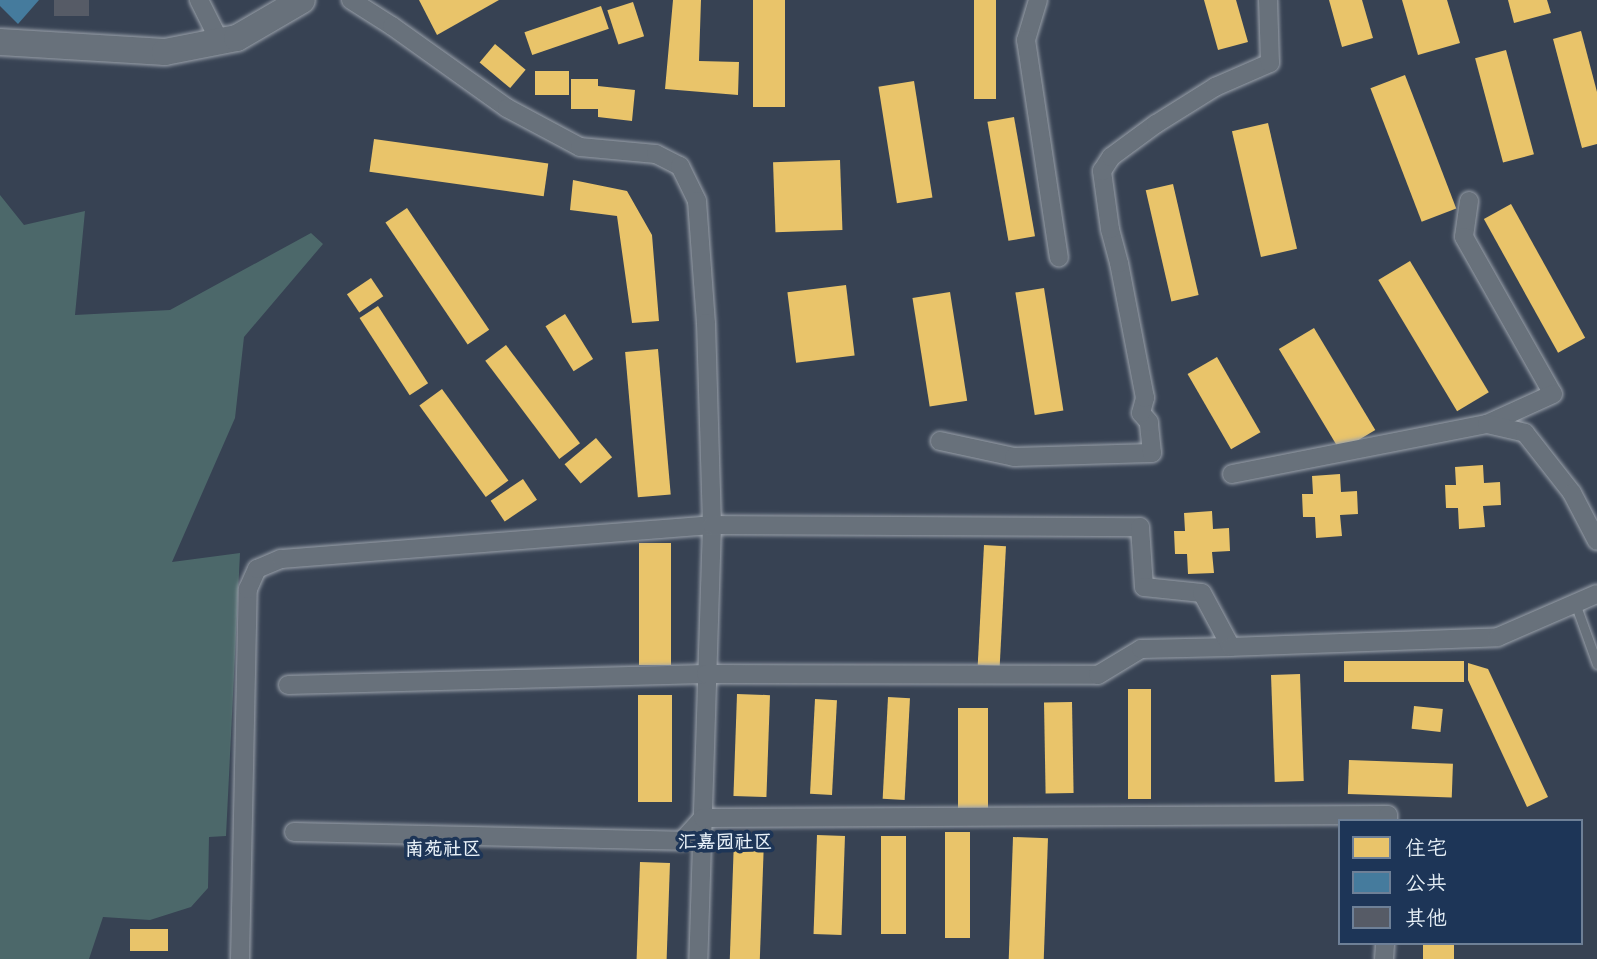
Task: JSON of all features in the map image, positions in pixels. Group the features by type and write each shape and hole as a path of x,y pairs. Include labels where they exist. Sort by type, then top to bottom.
{"street":[{"path":"199,0 220,42"},
{"path":"0,42 165,52 237,38 302,0"},
{"path":"351,0 393,26 507,108 580,147 656,154 680,166 697,201 706,323 712,525 698,959"},
{"path":"1038,0 1026,40 1059,258"},
{"path":"940,441 1014,457 1152,453 1149,422 1141,413 1145,398 1110,229 1102,171 1111,157 1156,124 1215,87 1270,63 1268,0"},
{"path":"1233,474 1487,424 1553,394 1464,237 1469,201"},
{"path":"1487,424 1525,433 1572,493 1597,541"},
{"path":"240,959 248,589 257,569 281,559 712,525 1140,527 1144,587 1202,593 1231,647"},
{"path":"288,685 706,674 1098,675 1141,649 1498,637 1597,594"},
{"path":"294,832 682,841 703,818 1388,815 1388,819"}],"lane":[{"path":"1575,603 1597,664"}],"green space":[{"path":"0,195 24,225 85,211 75,315 170,310 311,233 323,244 244,337 235,418 172,562 240,553 226,836 209,837 208,888 191,907 150,920 103,917 89,959 0,959"}],"building: 住宅":[{"path":"419,0 499,0 437,35"},
{"path":"673,0 701,0 699,61 739,62 738,95 665,89"},
{"path":"753,0 785,0 785,107 753,107"},
{"path":"974,0 996,0 996,99 974,99"},
{"path":"1204,0 1236,0 1248,42 1218,50"},
{"path":"1329,0 1362,0 1373,38 1342,47"},
{"path":"1402,0 1447,0 1460,43 1418,55"},
{"path":"1508,0 1547,0 1551,13 1514,23"},
{"path":"633,2 644,36 618,45 607,10"},
{"path":"601,6 609,29 532,55 524,32"},
{"path":"1581,31 1597,92 1597,144 1582,148 1553,39"},
{"path":"495,44 526,70 510,88 480,62"},
{"path":"1506,50 1534,154 1503,163 1475,58"},
{"path":"535,71 569,71 569,95 535,95"},
{"path":"1405,75 1456,209 1422,222 1370,88"},
{"path":"571,79 598,79 598,86 635,90 632,121 598,117 598,109 571,109"},
{"path":"914,81 932,198 897,203 878,87"},
{"path":"1014,117 1035,236 1008,241 987,122"},
{"path":"1268,123 1297,249 1261,257 1232,131"},
{"path":"374,139 548,163 544,196 369,172"},
{"path":"840,160 842,230 775,232 773,162"},
{"path":"573,180 627,191 652,235 659,321 632,323 617,216 570,210"},
{"path":"1173,184 1199,295 1171,301 1146,190"},
{"path":"1511,204 1585,338 1558,353 1484,219"},
{"path":"407,208 489,330 468,344 385,223"},
{"path":"1410,261 1489,392 1457,411 1378,280"},
{"path":"371,278 383,296 359,312 347,294"},
{"path":"846,285 855,355 796,363 787,292"},
{"path":"1044,288 1063,410 1035,415 1015,293"},
{"path":"950,292 967,401 930,407 912,298"},
{"path":"378,306 428,383 410,395 360,318"},
{"path":"565,314 593,359 574,371 545,326"},
{"path":"1314,328 1375,430 1340,451 1279,349"},
{"path":"506,345 580,443 559,459 485,361"},
{"path":"658,349 671,494 638,497 625,352"},
{"path":"1217,357 1260,432 1231,449 1188,374"},
{"path":"442,389 508,480 486,497 419,405"},
{"path":"596,438 612,457 581,484 565,464"},
{"path":"1483,465 1484,483 1500,482 1501,505 1483,506 1485,527 1459,529 1458,508 1446,508 1445,485 1456,485 1455,467"},
{"path":"1340,474 1341,492 1357,491 1358,514 1340,515 1342,536 1316,538 1315,517 1303,517 1302,494 1313,494 1312,476"},
{"path":"523,479 537,500 505,522 491,501"},
{"path":"1212,511 1213,529 1229,528 1230,551 1212,552 1214,573 1188,574 1187,554 1175,554 1174,531 1185,531 1184,513"},
{"path":"639,543 671,543 671,665 639,665"},
{"path":"984,545 1006,546 1000,666 978,665"},
{"path":"1344,661 1464,661 1464,682 1344,682"},
{"path":"1468,663 1488,669 1548,797 1527,807 1468,680"},
{"path":"1300,674 1304,781 1275,782 1271,675"},
{"path":"1128,689 1151,689 1151,799 1128,799"},
{"path":"737,694 770,695 766,797 733,796"},
{"path":"638,695 672,695 672,802 638,802"},
{"path":"888,697 910,698 905,800 883,799"},
{"path":"815,699 837,700 832,795 810,794"},
{"path":"1044,702 1072,702 1074,793 1046,793"},
{"path":"1414,706 1443,709 1440,732 1412,729"},
{"path":"958,708 988,708 988,808 958,808"},
{"path":"1349,760 1453,764 1452,798 1348,794"},
{"path":"945,832 970,832 970,938 945,938"},
{"path":"817,835 845,836 842,935 814,934"},
{"path":"881,836 906,836 906,934 881,934"},
{"path":"1013,837 1048,838 1044,959 1009,959"},
{"path":"734,839 764,840 760,959 730,959"},
{"path":"640,862 670,863 667,959 637,959"},
{"path":"130,929 168,929 168,951 130,951"},
{"path":"1423,945 1454,945 1454,959 1423,959"}],"building: 公共":[{"path":"0,0 39,0 18,24 0,6"}],"building: 其他":[{"path":"54,0 89,0 89,16 54,16"}],"district":[{"name":"汇嘉园社区","path":"725,843"},
{"name":"南苑社区","path":"443,850"}]}
